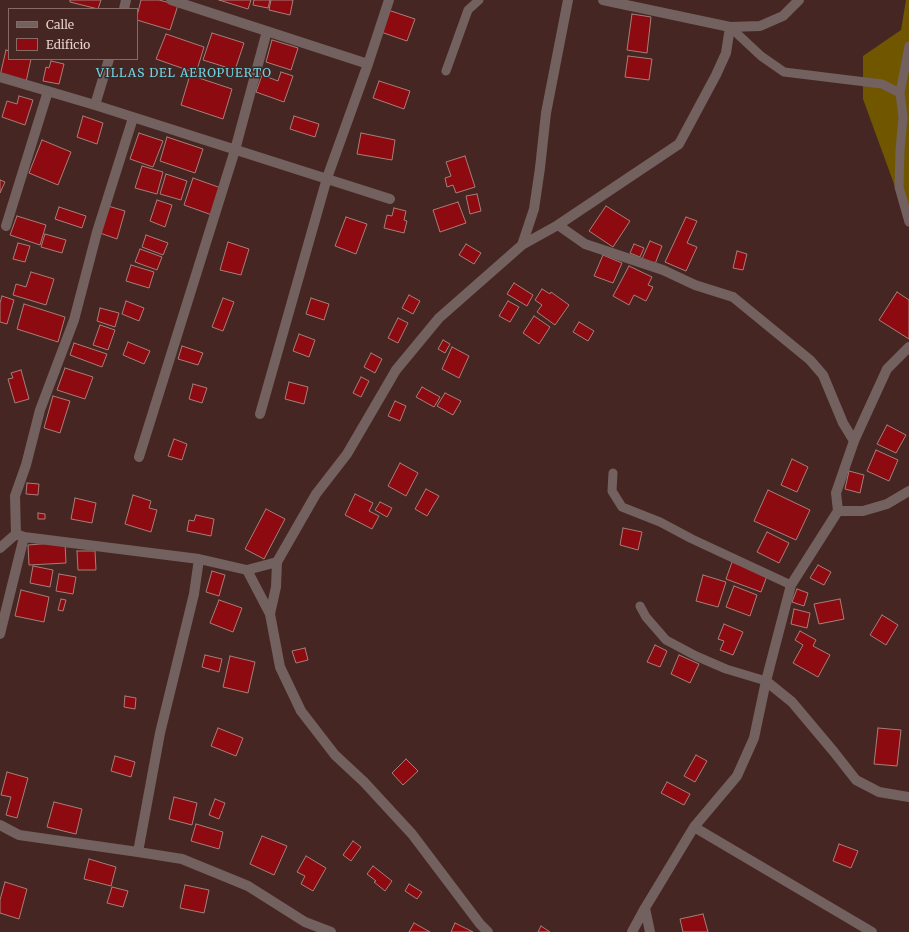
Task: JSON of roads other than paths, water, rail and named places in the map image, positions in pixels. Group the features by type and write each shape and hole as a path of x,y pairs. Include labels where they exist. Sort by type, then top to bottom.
{"street":[{"path":"171,0 368,64"},
{"path":"260,414 327,178 368,64 389,0"},
{"path":"522,245 534,209 546,113 568,0"},
{"path":"603,0 730,27 760,26 784,16 799,0"},
{"path":"270,614 276,587 277,562 316,494 347,454 396,370 439,318 522,245 558,225 679,144 716,75 726,53 730,27"},
{"path":"139,457 234,150 268,31"},
{"path":"95,105 109,60"},
{"path":"0,77 95,105 390,199"},
{"path":"6,226 48,92"},
{"path":"0,634 20,535 15,496 26,465 40,410 74,320 97,232 133,118"},
{"path":"558,225 585,244 663,270 695,285 733,297 810,360 822,375 843,423 854,441"},
{"path":"632,932 694,827 737,776 754,738 766,681 791,585 838,511 836,493 854,441 887,369 909,347"},
{"path":"838,511 863,511 887,504 909,491"},
{"path":"0,548 20,535 199,559 247,570 277,562"},
{"path":"138,852 160,733 194,594 199,559"},
{"path":"247,570 270,614 280,667 302,711 335,755 364,782 412,834 480,924 488,932"},
{"path":"766,681 792,702 856,780 879,792 909,797"},
{"path":"0,825 19,835 182,859 248,886 305,922 331,932"},
{"path":"694,827 872,932"},
{"path":"645,908 650,932"}],"lane":[{"path":"446,71 468,10 479,0"},
{"path":"730,27 761,56 784,72 882,84 900,93"},
{"path":"909,46 900,93 903,117 899,187 909,222"},
{"path":"613,473 612,491 622,507 660,522 692,539 791,585"},
{"path":"640,606 646,617 666,640 696,656 726,669 766,681"}],"district":[{"name":"VILLAS DEL AEROPUERTO","path":"184,74"}]}
